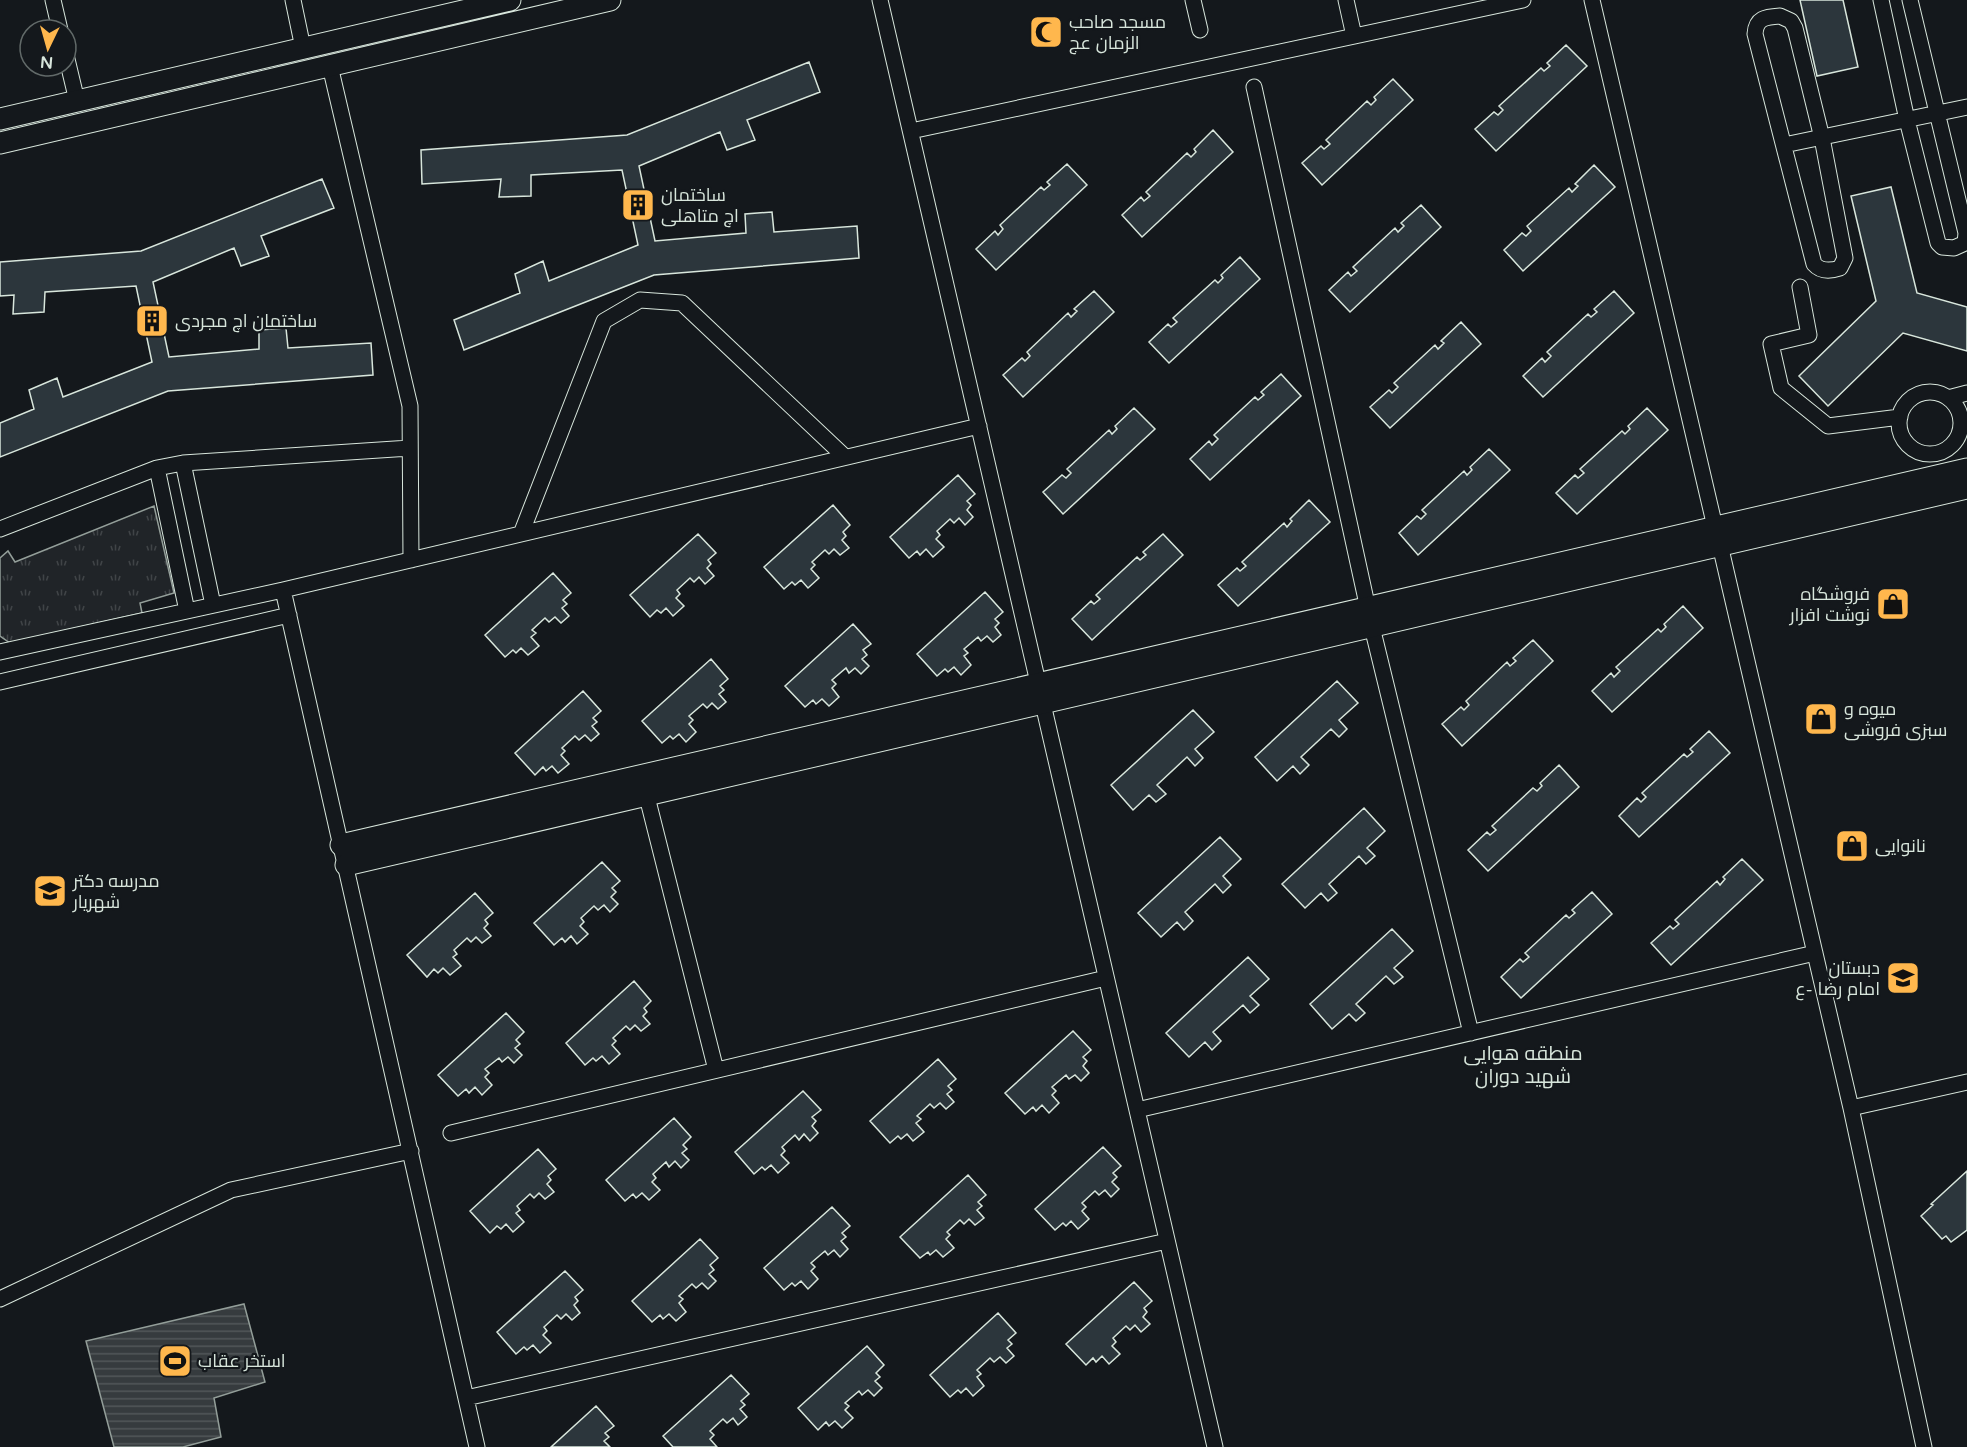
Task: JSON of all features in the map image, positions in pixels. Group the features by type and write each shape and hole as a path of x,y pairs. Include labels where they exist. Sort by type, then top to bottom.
{"street":[{"path":"53,0 57,18"},
{"path":"292,0 303,48"},
{"path":"0,119 510,0"},
{"path":"0,143 330,66 583,3 610,0"},
{"path":"880,0 1215,1447"},
{"path":"1193,0 1200,30"},
{"path":"1346,0 1354,36"},
{"path":"911,131 1523,0"},
{"path":"1592,0 1851,1108 1924,1447"},
{"path":"1881,0 1907,120 1938,243 1942,247 1953,248 1965,243 1966,232 1910,0"},
{"path":"1780,16 1793,24 1822,138 1845,258 1840,268 1821,270 1814,264 1784,145 1755,34 1756,24 1766,18 1780,16"},
{"path":"330,66 410,406 411,560"},
{"path":"72,78 77,101"},
{"path":"1254,87 1370,617 1471,1033"},
{"path":"1784,145 1967,107"},
{"path":"1800,287 1809,335 1771,344 1781,388 1828,426 1900,417"},
{"path":"520,534 604,321 640,300 682,303 845,457"},
{"path":"1923,393 1940,394 1948,398 1959,412 1960,429 1952,445 1941,452 1928,454 1912,448 1901,434 1900,417 1908,402 1923,393"},
{"path":"1948,398 1967,393"},
{"path":"0,652 283,590 979,426"},
{"path":"0,529 157,468 183,463 410,448"},
{"path":"342,845 644,785 1959,480 1941,452"},
{"path":"183,463 213,606"},
{"path":"157,468 187,611"},
{"path":"283,590 477,1447"},
{"path":"0,682 289,615"},
{"path":"346,865 644,785"},
{"path":"644,785 716,1070"},
{"path":"1137,1110 1815,953"},
{"path":"451,1133 1106,978"},
{"path":"1851,1108 1967,1082"},
{"path":"0,1299 231,1190 411,1151"},
{"path":"466,1398 1167,1241"}],"green space":[{"path":"154,506 174,593 140,603 142,613 10,643 0,636 0,558 8,551 15,562"}],"shaded area":[{"name":"استخر عقاب","path":"244,1304 265,1382 214,1398 221,1437 183,1447 114,1447 86,1341"}],"building":[{"path":"1800,0 1843,0 1858,67 1817,76"},
{"path":"1566,45 1587,66 1496,151 1475,129 1494,112 1498,115 1503,110 1499,106 1541,68 1544,71 1550,66 1547,63"},
{"name":"ساختمان اچ متاهلی","path":"809,62 820,92 747,120 755,140 727,150 720,132 639,166 655,241 746,233 745,214 772,212 774,232 857,226 859,258 654,275 464,350 454,320 520,293 515,274 543,261 549,281 638,245 622,170 531,175 531,196 499,197 501,179 422,184 421,150 627,135"},
{"path":"1393,79 1413,100 1322,185 1302,163 1321,146 1324,149 1330,144 1326,140 1367,101 1371,105 1376,100 1374,97"},
{"path":"1213,130 1233,152 1142,237 1122,215 1141,197 1144,201 1150,196 1146,192 1187,153 1191,157 1196,152 1194,149"},
{"path":"1067,164 1087,185 996,270 976,249 995,231 998,235 1003,229 1000,225 1041,187 1044,190 1050,185 1047,182"},
{"path":"1594,165 1615,187 1523,271 1504,250 1522,233 1526,236 1531,231 1527,226 1569,188 1572,192 1578,186 1575,184"},
{"name":"ساختمان اچ مجردی","path":"322,179 334,208 261,236 269,256 241,266 234,248 153,282 169,357 259,349 259,330 286,328 288,348 371,343 373,375 168,391 0,457 0,423 34,409 29,390 57,378 63,397 152,362 136,286 45,292 44,312 13,314 14,295 0,296 0,262 141,251"},
{"path":"1891,187 1917,293 1967,307 1967,351 1903,333 1828,406 1799,376 1876,301 1851,196"},
{"path":"1421,205 1441,227 1350,312 1329,290 1348,272 1351,276 1357,271 1353,267 1395,228 1398,232 1404,226 1401,223"},
{"path":"1240,257 1260,279 1169,363 1149,342 1168,324 1171,327 1177,322 1173,318 1215,280 1218,283 1223,278 1221,275"},
{"path":"1094,291 1114,312 1023,397 1003,375 1022,358 1025,361 1030,356 1027,352 1068,313 1071,317 1077,311 1074,309"},
{"path":"1614,291 1634,313 1543,397 1523,376 1542,358 1545,362 1551,356 1547,352 1588,314 1591,317 1597,312 1594,309"},
{"path":"1461,322 1481,344 1390,428 1370,407 1389,390 1392,393 1398,387 1394,383 1435,345 1438,349 1444,343 1441,341"},
{"path":"1281,374 1301,396 1210,480 1190,459 1209,441 1212,445 1218,439 1214,435 1255,397 1258,400 1264,395 1261,392"},
{"path":"1134,408 1155,429 1063,514 1043,492 1062,475 1066,478 1071,473 1067,469 1109,430 1112,434 1117,429 1115,426"},
{"path":"1647,408 1668,430 1577,514 1556,493 1575,475 1578,478 1584,473 1580,469 1622,431 1625,434 1630,429 1628,426"},
{"path":"1489,449 1510,470 1418,555 1399,533 1417,516 1421,519 1426,514 1422,510 1464,471 1467,475 1472,470 1470,467"},
{"path":"958,475 975,494 967,501 971,505 967,510 973,517 965,525 959,518 954,523 950,519 937,531 940,535 936,539 944,547 933,557 926,549 920,555 917,551 909,558 890,537"},
{"path":"1309,500 1330,522 1238,606 1218,585 1237,568 1240,571 1246,566 1242,562 1284,523 1287,527 1292,521 1290,519"},
{"path":"833,505 850,525 843,532 846,536 842,540 849,548 840,555 834,549 829,554 825,550 812,562 815,565 811,569 819,578 808,588 801,580 795,585 792,582 784,589 764,567"},
{"path":"698,534 716,553 708,560 711,564 707,568 714,576 705,584 699,577 694,582 690,578 677,590 680,594 676,598 684,606 673,616 666,608 661,613 657,610 650,617 630,595"},
{"path":"1163,534 1183,555 1092,640 1072,619 1091,601 1094,604 1100,599 1096,595 1137,557 1140,560 1146,555 1143,552"},
{"path":"553,573 571,593 563,600 567,604 562,608 569,616 561,623 555,617 549,622 545,618 532,630 536,633 531,637 539,646 528,655 521,648 516,653 513,650 505,657 485,635"},
{"path":"985,592 1003,612 995,619 999,623 995,627 1001,635 993,642 987,636 981,641 978,637 964,649 968,653 964,656 971,665 961,675 954,667 948,672 945,669 937,676 917,654"},
{"path":"1683,606 1703,628 1612,712 1592,691 1611,673 1614,677 1620,671 1616,667 1658,629 1661,632 1666,627 1664,624"},
{"path":"853,624 871,644 863,650 867,655 862,659 869,666 861,674 855,668 849,673 846,668 832,680 836,684 832,688 839,697 829,706 822,699 816,704 813,700 805,707 785,686"},
{"path":"1533,640 1553,661 1462,746 1442,724 1461,707 1464,710 1469,705 1466,701 1507,662 1510,666 1516,661 1513,658"},
{"path":"711,659 728,679 720,686 724,690 719,694 726,702 718,709 712,703 707,708 703,704 689,716 693,720 689,724 696,732 686,742 679,734 673,739 670,736 662,743 642,721"},
{"path":"1337,681 1358,703 1339,720 1347,729 1339,737 1331,729 1301,757 1309,765 1300,774 1293,766 1277,781 1255,757"},
{"path":"583,691 601,711 593,718 597,722 592,726 599,734 591,741 585,735 579,740 575,736 562,748 565,751 561,755 569,764 558,773 552,766 546,771 543,767 535,775 515,753"},
{"path":"1193,710 1214,732 1195,749 1203,758 1195,766 1187,757 1157,785 1166,794 1156,802 1149,795 1133,810 1111,785"},
{"path":"1709,731 1730,753 1639,837 1619,816 1637,798 1641,802 1646,797 1642,793 1684,754 1687,757 1693,752 1690,749"},
{"path":"1559,765 1579,787 1488,871 1468,850 1487,832 1490,835 1496,830 1492,826 1533,788 1537,791 1542,786 1540,783"},
{"path":"1364,808 1385,831 1367,848 1375,856 1366,864 1359,856 1329,884 1337,893 1328,901 1321,893 1305,908 1282,884"},
{"path":"1220,837 1241,859 1223,876 1231,885 1223,893 1215,884 1185,912 1193,921 1184,930 1177,922 1161,937 1138,913"},
{"path":"1742,859 1763,880 1671,965 1651,943 1670,926 1673,929 1679,924 1675,920 1717,881 1720,885 1725,879 1723,877"},
{"path":"602,862 620,881 612,888 616,892 611,897 618,904 610,912 604,905 598,910 594,906 581,918 584,922 580,926 588,934 577,944 571,936 565,942 562,938 554,945 534,923"},
{"path":"1592,892 1612,914 1521,998 1501,977 1520,959 1523,962 1529,957 1525,953 1566,915 1569,918 1575,913 1572,910"},
{"path":"475,893 493,913 485,920 488,924 484,928 491,936 482,943 476,937 471,942 467,938 454,950 457,954 453,957 461,966 450,975 443,968 438,973 434,969 427,977 407,955"},
{"path":"1392,929 1413,951 1394,968 1403,977 1394,984 1386,976 1356,1004 1365,1013 1356,1021 1349,1014 1332,1029 1310,1004"},
{"path":"1248,957 1269,979 1250,996 1259,1005 1250,1013 1243,1005 1213,1032 1221,1041 1212,1050 1205,1042 1189,1057 1166,1033"},
{"path":"634,981 651,1001 644,1008 647,1012 643,1016 650,1024 641,1031 635,1025 630,1030 626,1026 613,1038 616,1041 612,1045 620,1054 609,1064 602,1056 596,1061 593,1058 585,1065 566,1043"},
{"path":"506,1013 524,1032 516,1040 520,1044 515,1048 522,1055 514,1063 508,1057 502,1062 499,1058 485,1069 489,1073 485,1077 492,1085 482,1095 475,1087 469,1093 466,1089 458,1096 438,1075"},
{"path":"1073,1031 1091,1050 1083,1057 1087,1061 1083,1066 1089,1073 1081,1081 1075,1075 1069,1079 1066,1075 1052,1087 1056,1091 1052,1095 1059,1103 1049,1113 1042,1105 1036,1111 1033,1107 1025,1114 1005,1093"},
{"path":"938,1059 956,1079 948,1086 952,1090 947,1094 954,1102 946,1109 940,1103 934,1108 930,1104 917,1116 921,1119 916,1123 924,1132 913,1141 907,1134 901,1139 898,1136 890,1143 870,1121"},
{"path":"803,1091 821,1110 812,1117 816,1121 812,1126 818,1133 810,1141 804,1134 799,1140 795,1135 782,1147 785,1151 781,1155 789,1163 778,1173 771,1165 765,1170 762,1167 754,1174 735,1152"},
{"path":"674,1118 691,1137 683,1145 687,1149 682,1153 689,1160 681,1168 675,1161 669,1167 666,1162 653,1174 656,1178 652,1182 660,1190 649,1200 642,1193 636,1198 633,1194 625,1201 606,1180"},
{"path":"1103,1147 1121,1166 1113,1173 1117,1177 1112,1182 1119,1189 1111,1197 1105,1190 1099,1195 1095,1191 1082,1203 1086,1207 1082,1211 1089,1219 1078,1229 1071,1221 1066,1226 1063,1223 1055,1230 1035,1209"},
{"path":"538,1149 556,1169 548,1176 551,1180 547,1184 554,1192 545,1199 539,1193 534,1198 530,1194 517,1206 520,1210 516,1213 524,1222 513,1232 506,1224 501,1229 497,1226 490,1233 470,1211"},
{"path":"1967,1171 1967,1230 1951,1242 1946,1236 1942,1239 1921,1216"},
{"path":"968,1175 986,1195 978,1202 982,1206 977,1210 984,1218 975,1225 969,1219 964,1224 960,1220 947,1232 950,1235 946,1239 954,1248 943,1257 936,1250 920,1258 900,1237"},
{"path":"832,1207 850,1226 842,1233 846,1237 841,1241 848,1249 840,1257 834,1250 828,1255 825,1251 811,1263 815,1267 811,1271 818,1279 808,1289 801,1281 795,1286 792,1283 784,1290 764,1268"},
{"path":"700,1239 718,1258 710,1265 714,1270 709,1274 716,1281 708,1289 702,1283 696,1288 692,1284 679,1296 683,1299 679,1303 686,1312 676,1321 669,1314 663,1319 660,1315 652,1322 632,1301"},
{"path":"565,1271 583,1290 575,1297 578,1301 574,1305 580,1313 572,1320 566,1314 561,1319 557,1315 544,1327 547,1331 543,1335 551,1343 540,1353 533,1345 527,1350 524,1347 516,1354 497,1332"},
{"path":"1134,1282 1152,1301 1144,1308 1147,1312 1143,1317 1150,1324 1141,1332 1135,1325 1130,1330 1126,1326 1113,1338 1116,1342 1112,1346 1120,1354 1109,1364 1102,1356 1096,1362 1093,1358 1086,1365 1066,1344"},
{"path":"998,1313 1016,1333 1008,1340 1012,1344 1007,1348 1014,1356 1006,1363 1000,1357 994,1362 990,1358 977,1370 981,1374 977,1377 984,1386 973,1396 966,1388 961,1393 958,1390 950,1397 930,1375"},
{"path":"867,1346 884,1365 876,1373 880,1377 875,1381 882,1388 874,1396 868,1390 862,1395 859,1391 845,1403 849,1406 845,1410 853,1418 842,1428 835,1421 829,1426 826,1422 818,1430 798,1408"},
{"path":"731,1375 749,1394 741,1401 745,1405 740,1409 747,1417 738,1425 733,1418 727,1423 723,1419 710,1431 714,1435 710,1439 717,1447 673,1447 663,1436"},
{"path":"596,1406 614,1426 605,1433 609,1437 604,1441 610,1447 551,1447"}],"place":[{"name":"مسجد صاحب الزمان عج","path":"1046,32"},
{"name":"ساختمان اچ متاهلی","path":"638,205"},
{"name":"ساختمان اچ مجردی","path":"152,321"},
{"name":"فروشگاه نوشت افزار","path":"1893,604"},
{"name":"میوه و سبزی فروشی","path":"1821,719"},
{"name":"نانوایی","path":"1852,846"},
{"name":"مدرسه دکتر شهریار","path":"50,891"},
{"name":"دبستان امام رضا -ع","path":"1903,978"},
{"name":"استخر عقاب","path":"175,1361"}],"district":[{"name":"منطقه هوایی شهید دوران","path":"1523,1064"}]}
